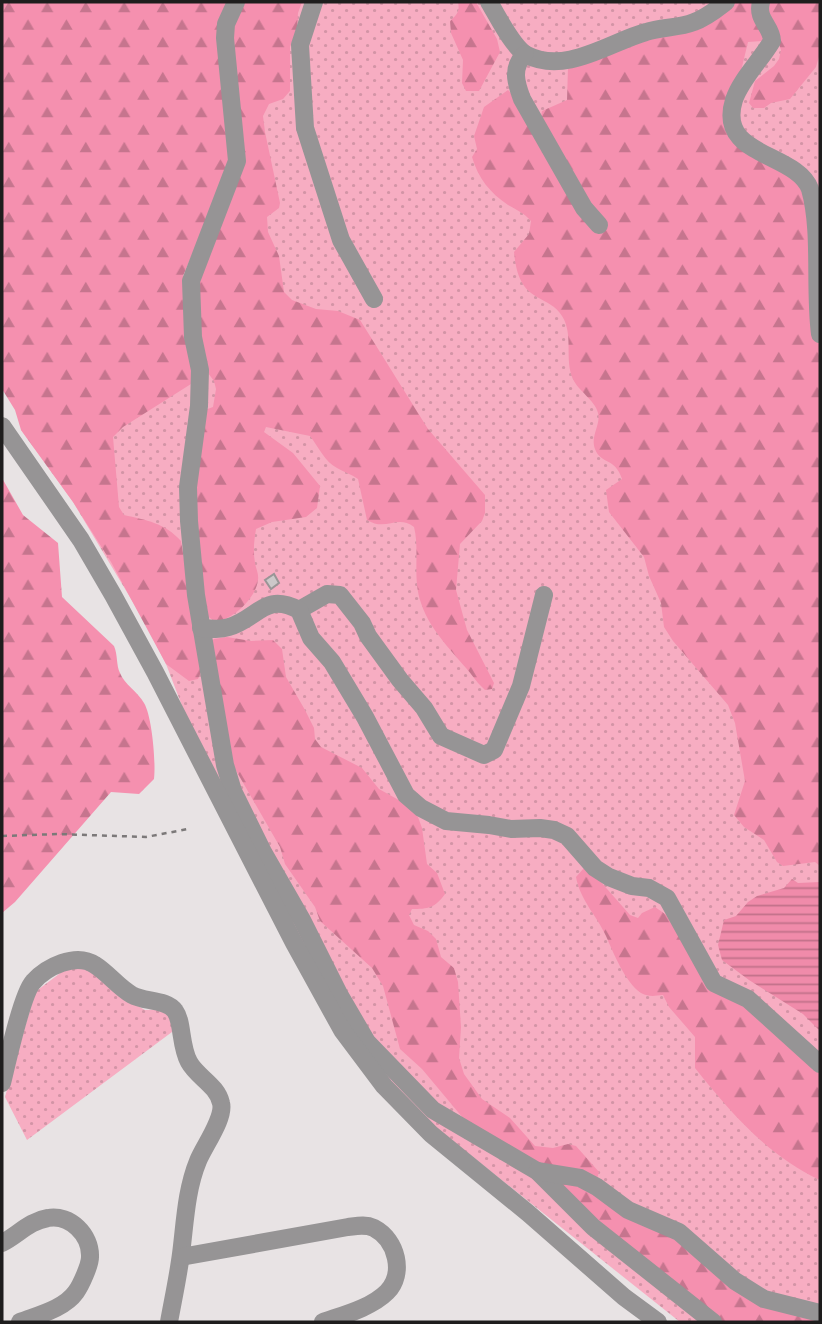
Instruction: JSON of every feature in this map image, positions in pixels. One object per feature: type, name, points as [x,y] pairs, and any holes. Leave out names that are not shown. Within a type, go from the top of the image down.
[{"type":"street","points":[[236,2],[226,24],[225,38],[237,161],[191,281],[193,337],[200,370],[199,406],[188,486],[196,595],[225,765],[233,791],[263,852],[367,1042],[433,1110],[537,1171],[593,1227],[713,1322]]},
{"type":"street","points":[[314,2],[300,45],[305,128],[341,240],[374,299]]},
{"type":"street","points":[[489,2],[505,29],[525,54],[553,61],[576,57],[646,32],[693,23],[726,2]]},
{"type":"street","points":[[761,2],[760,15],[771,32],[772,41],[735,97],[732,119],[748,146],[797,171],[809,187],[816,218],[820,334]]},
{"type":"street","points":[[525,54],[520,60],[516,81],[522,99],[584,208],[599,225]]},
{"type":"street","points":[[2,426],[81,540],[113,594],[342,1030],[384,1086],[431,1134],[528,1213],[624,1297],[658,1322]]},
{"type":"street","points":[[299,610],[327,594],[340,595],[400,680],[424,708],[441,736],[484,755],[494,750],[521,686],[544,594]]},
{"type":"street","points":[[201,628],[226,629],[278,602],[299,610],[311,638],[332,662],[406,795],[414,802],[434,817],[446,821],[511,829],[554,830],[567,836],[595,868],[609,877],[660,893],[667,898],[713,984],[748,999],[820,1064]]},
{"type":"street","points":[[2,1083],[27,990],[38,976],[60,964],[68,961],[92,962],[130,994],[147,1001],[166,1004],[175,1011],[186,1057],[190,1065],[217,1093],[222,1105],[220,1117],[197,1161],[190,1186],[169,1322]]},
{"type":"street","points":[[537,1171],[580,1178],[628,1210],[679,1232],[735,1281],[764,1299],[820,1313]]},
{"type":"street","points":[[2,1243],[32,1222],[52,1217],[72,1222],[86,1239],[90,1258],[76,1292],[58,1307],[20,1322]]},
{"type":"street","points":[[181,1257],[348,1227],[363,1225],[374,1229],[392,1246],[398,1270],[395,1281],[381,1297],[323,1322]]},
{"type":"path","points":[[2,836],[34,834],[146,837],[188,829]]},
{"type":"shaded area","points":[[224,2],[820,2],[820,1322],[680,1322],[430,1123],[391,1083],[353,1037],[281,903],[184,711],[166,664],[143,619],[73,502],[21,430],[187,317],[183,276],[213,206]]},
{"type":"shaded area","points":[[792,879],[798,883],[820,882],[820,1031],[803,1014],[722,960],[718,945],[724,920],[736,916],[757,896],[784,888]]},
{"type":"shaded area","points":[[90,969],[129,1001],[145,1010],[164,1009],[172,1017],[172,1032],[27,1140],[5,1097],[35,992],[63,971]]},
{"type":"green space","points":[[2,2],[229,2],[229,159],[213,206],[183,276],[194,373],[191,384],[123,427],[113,437],[119,507],[124,515],[162,526],[181,541],[202,669],[198,679],[189,681],[166,664],[111,562],[73,502],[21,430],[15,410],[2,389]]},
{"type":"green space","points":[[240,2],[302,2],[297,30],[290,47],[290,91],[283,99],[269,104],[263,116],[280,203],[279,208],[267,217],[268,232],[279,256],[284,292],[292,300],[316,309],[338,311],[360,320],[428,429],[485,495],[482,521],[460,544],[456,590],[467,630],[494,683],[492,689],[485,690],[478,683],[431,625],[418,594],[414,527],[402,522],[380,524],[367,520],[358,479],[329,462],[310,436],[266,427],[264,432],[293,453],[320,486],[317,508],[306,517],[272,522],[256,529],[254,554],[258,578],[253,594],[243,607],[223,620],[216,622],[207,616],[201,599],[194,485],[202,411],[213,407],[216,389],[214,381],[205,369],[198,335],[200,269],[234,187],[229,30]]},
{"type":"green space","points":[[458,2],[476,2],[497,39],[500,52],[479,91],[466,91],[462,83],[463,60],[451,33],[450,21],[457,13]]},
{"type":"green space","points":[[732,2],[757,2],[766,37],[762,41],[748,42],[729,121],[805,185],[820,347],[820,866],[815,862],[783,866],[777,862],[764,840],[744,827],[734,815],[745,781],[735,723],[728,705],[664,627],[661,603],[644,557],[609,512],[606,490],[622,479],[616,467],[601,457],[595,449],[598,413],[570,371],[566,323],[557,309],[526,288],[517,272],[514,252],[529,234],[531,221],[490,190],[481,178],[472,157],[477,149],[474,136],[484,107],[508,90],[520,102],[589,207],[540,122],[542,111],[567,100],[568,67]]},
{"type":"green space","points":[[765,2],[820,2],[820,53],[816,67],[790,99],[771,103],[764,108],[753,108],[749,103],[755,81],[774,66],[781,50]]},
{"type":"green space","points":[[2,478],[23,515],[58,543],[62,597],[114,646],[122,677],[144,703],[154,751],[154,779],[139,794],[111,792],[15,902],[2,913]]},
{"type":"green space","points":[[227,637],[251,641],[273,640],[282,649],[286,677],[314,728],[315,739],[321,747],[362,768],[379,789],[406,804],[418,817],[427,864],[437,873],[445,894],[434,905],[412,909],[409,915],[414,925],[428,931],[436,939],[441,957],[454,968],[458,982],[461,1027],[459,1058],[464,1074],[482,1099],[510,1118],[535,1146],[576,1146],[599,1172],[597,1179],[541,1168],[463,1118],[422,1069],[400,1049],[383,986],[372,968],[320,921],[315,907],[285,864],[280,847],[230,760],[210,642]]},
{"type":"green space","points":[[584,868],[593,873],[630,915],[638,918],[655,907],[675,921],[728,992],[820,1072],[820,1180],[783,1159],[751,1132],[695,1068],[695,1037],[669,1007],[663,995],[641,993],[620,967],[578,885],[576,877]]},
{"type":"green space","points":[[550,1176],[576,1180],[677,1235],[731,1281],[820,1316],[820,1322],[721,1322],[617,1240]]},
{"type":"building","points":[[274,574],[279,583],[271,589],[265,580]]}]
